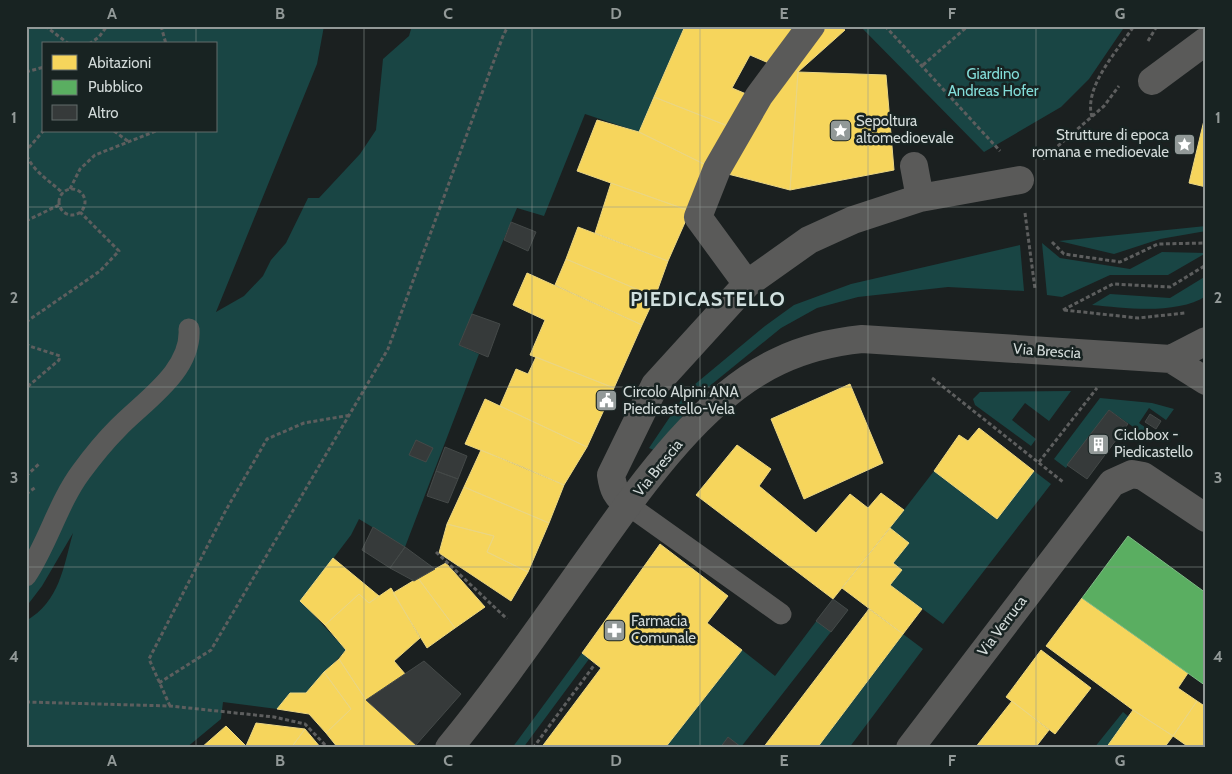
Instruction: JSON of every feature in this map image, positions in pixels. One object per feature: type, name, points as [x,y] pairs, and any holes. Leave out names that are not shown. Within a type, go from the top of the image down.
[{"type":"street","points":[[747,284],[698,217],[718,169],[759,96],[811,26]]},
{"type":"street","points":[[1152,81],[1206,41]]},
{"type":"street","points":[[914,166],[920,198]]},
{"type":"street","points":[[628,504],[620,499],[612,488],[611,475],[655,386],[747,284],[809,240],[853,220],[920,198],[1020,180]]},
{"type":"street","name":"Via Brescia","points":[[449,748],[520,658],[628,504],[673,447],[695,424],[739,386],[777,362],[832,342],[862,339],[1172,359],[1206,381]]},
{"type":"street","points":[[1172,359],[1206,341]]},
{"type":"street","name":"Via Verruca","points":[[910,748],[1094,504],[1112,483],[1132,474],[1143,476],[1206,518]]},
{"type":"lane","points":[[26,576],[73,483],[116,429],[160,388],[181,362],[190,342],[189,329]]},
{"type":"lane","points":[[628,504],[781,614]]},
{"type":"path","points":[[46,26],[66,42]]},
{"type":"path","points":[[92,42],[99,37],[107,26]]},
{"type":"path","points":[[161,26],[165,42]]},
{"type":"path","points":[[158,683],[211,650],[351,415],[388,349],[508,26]]},
{"type":"path","points":[[885,26],[997,146]]},
{"type":"path","points":[[923,65],[968,26]]},
{"type":"path","points":[[1092,117],[1090,109],[1091,94],[1096,83],[1134,26]]},
{"type":"path","points":[[1146,45],[1157,26]]},
{"type":"path","points":[[26,72],[42,68]]},
{"type":"path","points":[[1020,180],[1104,106],[1124,79]]},
{"type":"path","points":[[42,132],[26,150],[27,155],[36,168],[63,193]]},
{"type":"path","points":[[115,132],[129,142]]},
{"type":"path","points":[[70,190],[80,169],[95,155],[154,132]]},
{"type":"path","points":[[26,221],[59,206],[63,193],[70,190],[78,191],[84,197],[84,205],[80,212],[68,215],[59,206]]},
{"type":"path","points":[[26,322],[100,271],[119,251],[80,212]]},
{"type":"path","points":[[1052,242],[1064,254],[1120,262],[1158,244],[1206,243]]},
{"type":"path","points":[[1030,244],[1035,289]]},
{"type":"path","points":[[1187,313],[1138,318],[1063,310],[1113,284],[1170,286],[1206,266]]},
{"type":"path","points":[[26,343],[60,356],[59,360],[26,388]]},
{"type":"path","points":[[932,378],[1063,482]]},
{"type":"path","points":[[1039,462],[1090,397]]},
{"type":"path","points":[[170,706],[158,683],[149,659],[226,510],[267,438],[304,423],[351,415]]},
{"type":"path","points":[[26,476],[39,464]]},
{"type":"path","points":[[436,552],[509,622]]},
{"type":"path","points":[[533,748],[595,664]]},
{"type":"path","points":[[26,702],[170,706],[298,721],[310,728],[328,748]]},
{"type":"green space","points":[[26,26],[324,26],[317,64],[216,312],[244,296],[263,276],[271,260],[286,243],[308,198],[319,198],[360,154],[376,130],[383,59],[409,36],[412,26],[685,26],[639,132],[585,114],[544,216],[517,208],[459,345],[479,354],[405,547],[359,519],[351,535],[301,601],[346,650],[306,693],[290,693],[277,709],[223,702],[221,719],[186,748],[26,748],[26,621],[46,604],[53,594],[63,571],[73,533],[42,586],[26,607]]},
{"type":"green space","name":"Giardino Andreas Hofer","points":[[860,26],[1125,26],[1089,79],[1061,107],[984,152]]},
{"type":"green space","points":[[1206,226],[1206,231],[1160,239],[1114,254],[1059,241]]},
{"type":"green space","points":[[1042,243],[1060,258],[1130,269],[1162,252],[1206,253],[1168,275],[1110,275],[1062,297],[1047,295]]},
{"type":"green space","points":[[1020,245],[1024,291],[948,287],[858,297],[817,308],[781,328],[706,389],[694,385],[765,326],[794,305],[851,284]]},
{"type":"green space","points":[[1206,276],[1206,296],[1181,306],[1150,309],[1092,305],[1110,294],[1170,298]]},
{"type":"green space","points":[[1071,391],[1049,421],[1025,403],[1012,420],[1036,439],[1031,446],[975,405],[973,399],[980,392]]},
{"type":"green space","points":[[1100,398],[1152,403],[1174,409],[1166,420],[1149,408],[1139,423],[1156,435],[1152,440],[1109,410],[1066,468],[1054,459]]},
{"type":"green space","points":[[682,399],[694,401],[656,451],[649,448]]},
{"type":"green space","points":[[934,471],[1034,471],[1051,484],[943,624],[890,585],[902,570],[893,563],[908,543],[890,528]]},
{"type":"green space","points":[[833,599],[848,610],[741,747],[728,738],[720,748],[665,748],[742,650],[775,676]]},
{"type":"green space","points":[[903,634],[923,649],[849,748],[817,748]]},
{"type":"green space","points":[[582,653],[589,659],[523,748],[512,748]]},
{"type":"green space","points":[[1123,712],[1129,717],[1106,748],[1094,748]]},
{"type":"building: Abitazioni","points":[[685,26],[797,26],[771,64],[750,55],[732,88],[751,96],[733,128],[654,97]]},
{"type":"building: Abitazioni","points":[[825,26],[839,26],[845,30],[798,72],[790,64]]},
{"type":"building: Abitazioni","points":[[790,64],[798,72],[790,190],[724,173]]},
{"type":"building: Abitazioni","points":[[798,72],[886,75],[894,170],[790,190]]},
{"type":"building: Abitazioni","points":[[654,97],[733,128],[710,167],[639,132]]},
{"type":"building: Abitazioni","points":[[1206,112],[1206,187],[1189,183]]},
{"type":"building: Abitazioni","points":[[597,120],[639,132],[710,167],[690,211],[577,171]]},
{"type":"building: Abitazioni","points":[[611,183],[690,211],[668,261],[595,233]]},
{"type":"building: Abitazioni","points":[[578,227],[668,261],[655,297],[566,259]]},
{"type":"building: Abitazioni","points":[[566,259],[655,297],[642,325],[555,285]]},
{"type":"building: Abitazioni","points":[[527,273],[642,325],[614,388],[530,355],[545,320],[513,305]]},
{"type":"building: Abitazioni","points":[[536,357],[614,388],[587,447],[500,406],[516,369],[528,374]]},
{"type":"building: Abitazioni","points":[[850,384],[883,463],[804,499],[771,419]]},
{"type":"building: Abitazioni","points":[[485,399],[587,447],[564,485],[465,444]]},
{"type":"building: Abitazioni","points":[[979,428],[1034,471],[997,519],[934,471],[959,435],[968,441]]},
{"type":"building: Abitazioni","points":[[737,445],[771,469],[759,486],[816,533],[850,494],[868,508],[881,493],[904,510],[833,599],[696,495]]},
{"type":"building: Abitazioni","points":[[481,450],[564,485],[549,523],[464,487]]},
{"type":"building: Abitazioni","points":[[464,487],[549,523],[528,572],[487,552],[494,536],[447,524]]},
{"type":"building: Abitazioni","points":[[447,524],[494,536],[487,552],[528,572],[511,601],[439,553]]},
{"type":"building: Abitazioni","points":[[890,528],[909,543],[893,563],[902,570],[890,585],[922,609],[903,634],[842,588]]},
{"type":"building: Abitazioni","points":[[660,544],[728,596],[707,623],[742,650],[665,748],[541,748],[601,668],[582,653]]},
{"type":"building: Abitazioni","points":[[333,558],[379,596],[369,603],[359,594],[325,625],[300,601]]},
{"type":"building: Abitazioni","points":[[446,563],[485,607],[455,628],[418,578]]},
{"type":"building: Abitazioni","points":[[418,578],[455,628],[427,648],[393,593]]},
{"type":"building: Abitazioni","points":[[391,588],[420,638],[394,661],[406,675],[366,700],[339,659],[346,650],[325,625],[359,594],[369,603]]},
{"type":"building: Abitazioni","points":[[1082,598],[1188,673],[1178,688],[1197,701],[1173,736],[1133,710],[1046,646]]},
{"type":"building: Abitazioni","points":[[869,609],[903,634],[817,748],[763,748]]},
{"type":"building: Abitazioni","points":[[1041,650],[1091,688],[1055,734],[1006,697]]},
{"type":"building: Abitazioni","points":[[339,659],[366,700],[416,745],[414,748],[338,748],[326,733],[351,709],[324,672]]},
{"type":"building: Abitazioni","points":[[324,672],[351,709],[326,733],[309,714],[277,709],[290,693],[306,693]]},
{"type":"building: Abitazioni","points":[[1012,701],[1049,730],[1035,748],[975,748]]},
{"type":"building: Abitazioni","points":[[1197,701],[1206,707],[1206,748],[1190,748],[1173,736]]},
{"type":"building: Abitazioni","points":[[1133,710],[1173,736],[1164,748],[1106,748]]},
{"type":"building: Abitazioni","points":[[256,723],[305,729],[291,748],[248,748],[246,746]]},
{"type":"building: Abitazioni","points":[[226,726],[248,748],[201,748]]},
{"type":"building: Abitazioni","points":[[305,729],[321,748],[291,748]]},
{"type":"building: Pubblico","points":[[1128,536],[1206,593],[1206,686],[1082,598]]},
{"type":"building: Altro","points":[[511,222],[536,232],[528,251],[504,240]]},
{"type":"building: Altro","points":[[472,314],[500,324],[488,357],[459,345]]},
{"type":"building: Altro","name":"Ciclobox - Piedicastello","points":[[1109,410],[1128,424],[1087,479],[1067,465]]},
{"type":"building: Altro","points":[[1150,414],[1161,421],[1156,429],[1145,422]]},
{"type":"building: Altro","points":[[416,440],[433,448],[426,462],[409,455]]},
{"type":"building: Altro","points":[[445,447],[467,456],[458,479],[436,471]]},
{"type":"building: Altro","points":[[436,471],[458,479],[448,503],[427,496]]},
{"type":"building: Altro","points":[[373,527],[405,547],[390,568],[362,550]]},
{"type":"building: Altro","points":[[405,547],[435,569],[414,581],[390,568]]},
{"type":"building: Altro","points":[[833,599],[848,610],[831,632],[816,621]]},
{"type":"building: Altro","points":[[424,661],[461,694],[416,745],[366,700]]},
{"type":"building: Altro","points":[[728,737],[741,747],[720,748]]},
{"type":"place","name":"Sepoltura altomedioevale","points":[[840,130]]},
{"type":"place","name":"Strutture di epoca romana e medioevale","points":[[1185,144]]},
{"type":"place","name":"Circolo Alpini ANA Piedicastello-Vela","points":[[607,401]]},
{"type":"place","name":"Ciclobox - Piedicastello","points":[[1098,444]]},
{"type":"place","name":"Farmacia Comunale","points":[[615,630]]},
{"type":"district","name":"PIEDICASTELLO","points":[[708,299]]}]
